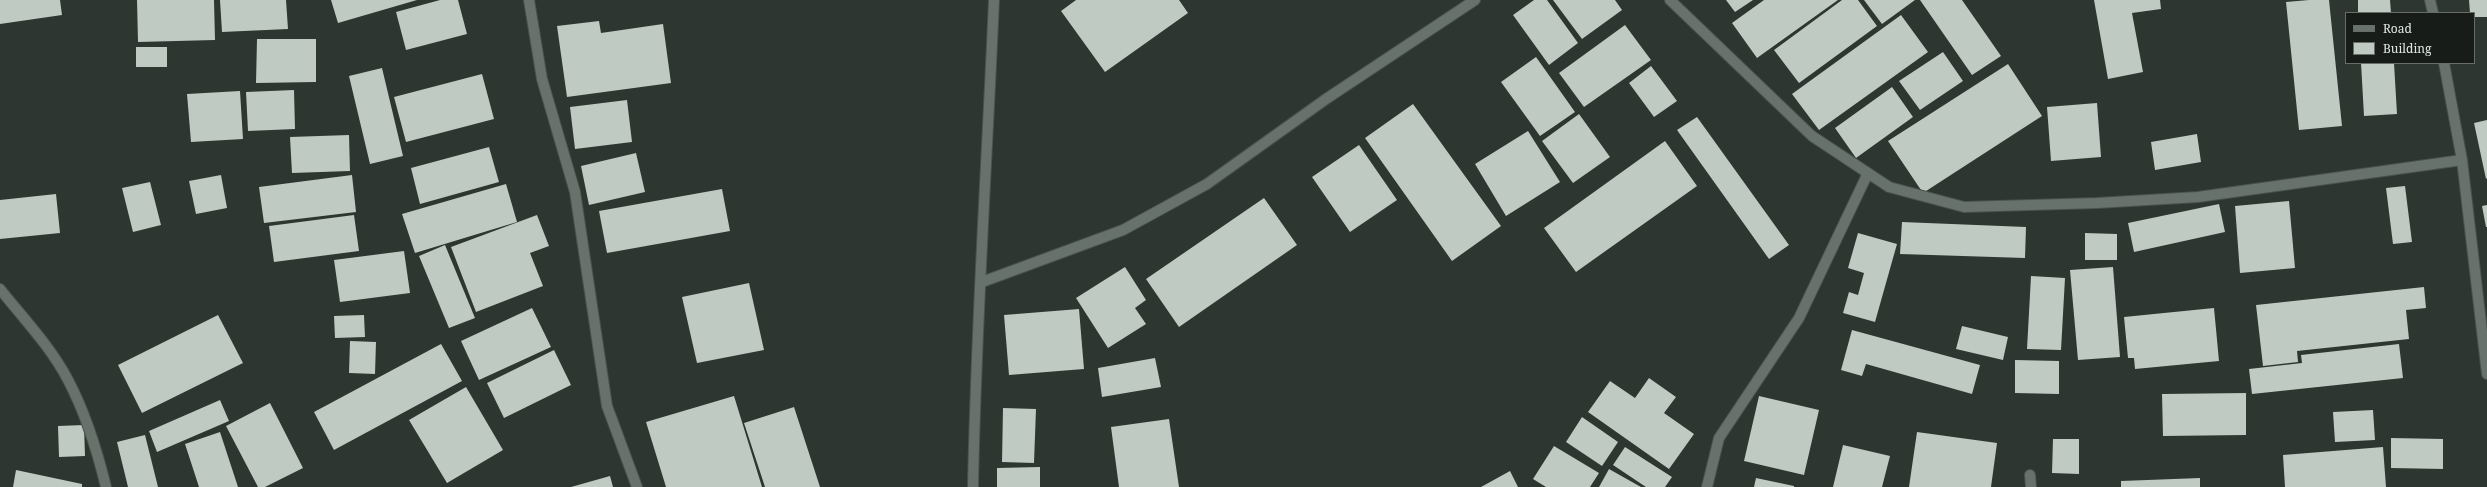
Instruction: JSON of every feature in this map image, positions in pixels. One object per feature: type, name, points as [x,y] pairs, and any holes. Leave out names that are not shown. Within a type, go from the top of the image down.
[{"type":"street","points":[[529,0],[542,79],[575,192],[607,406],[637,487]]},
{"type":"street","points":[[973,487],[976,342],[982,282],[994,0]]},
{"type":"street","points":[[982,282],[1124,230],[1207,184],[1326,99],[1475,0]]},
{"type":"street","points":[[1670,0],[1812,136],[1889,187],[1964,207],[2097,203],[2198,197],[2462,160]]},
{"type":"street","points":[[2430,0],[2432,12]]},
{"type":"street","points":[[2444,64],[2462,160],[2487,374]]},
{"type":"street","points":[[1707,487],[1719,438],[1799,318],[1868,173]]},
{"type":"street","points":[[0,289],[38,336],[68,379],[94,441],[106,487]]},
{"type":"street","points":[[2030,475],[2032,487]]},
{"type":"building","points":[[0,0],[60,0],[62,15],[0,24]]},
{"type":"building","points":[[137,0],[214,0],[215,40],[138,42]]},
{"type":"building","points":[[220,0],[286,0],[288,29],[222,32]]},
{"type":"building","points":[[331,0],[417,0],[338,23]]},
{"type":"building","points":[[440,0],[458,0],[467,34],[406,50],[396,12]]},
{"type":"building","points":[[1076,0],[1179,0],[1188,13],[1105,72],[1061,11]]},
{"type":"building","points":[[1534,0],[1547,0],[1578,43],[1549,65],[1513,15]]},
{"type":"building","points":[[1553,0],[1615,0],[1622,10],[1582,39]]},
{"type":"building","points":[[1726,0],[1753,0],[1735,12]]},
{"type":"building","points":[[1764,0],[1838,0],[1757,58],[1732,23]]},
{"type":"building","points":[[1842,0],[1858,0],[1877,26],[1799,83],[1774,50]]},
{"type":"building","points":[[1864,0],[1915,0],[1882,24]]},
{"type":"building","points":[[1920,0],[1962,0],[2001,56],[1972,75]]},
{"type":"building","points":[[2094,0],[2160,0],[2161,9],[2132,13],[2143,72],[2108,79]]},
{"type":"building","points":[[2329,0],[2342,126],[2299,130],[2286,2]]},
{"type":"building","points":[[2358,0],[2390,0],[2391,12],[2358,12]]},
{"type":"building","points":[[2469,0],[2487,0],[2487,17],[2475,17],[2475,12],[2470,12]]},
{"type":"building","points":[[1901,15],[1928,52],[1819,130],[1792,94]]},
{"type":"building","points":[[599,21],[601,33],[663,24],[671,83],[567,97],[557,26]]},
{"type":"building","points":[[1625,25],[1651,60],[1584,107],[1559,73]]},
{"type":"building","points":[[257,39],[316,39],[316,82],[256,83]]},
{"type":"building","points":[[136,47],[167,47],[167,67],[136,67]]},
{"type":"building","points":[[1943,52],[1963,81],[1920,110],[1899,81]]},
{"type":"building","points":[[1536,57],[1575,112],[1540,136],[1501,82]]},
{"type":"building","points":[[2008,64],[2042,116],[1923,193],[1888,141]]},
{"type":"building","points":[[2361,64],[2394,64],[2397,114],[2364,116]]},
{"type":"building","points":[[1651,66],[1677,101],[1654,117],[1629,83]]},
{"type":"building","points":[[382,68],[403,156],[370,164],[349,76]]},
{"type":"building","points":[[482,74],[494,119],[406,142],[394,97]]},
{"type":"building","points":[[1892,87],[1913,117],[1856,158],[1835,128]]},
{"type":"building","points":[[294,90],[295,129],[248,131],[246,92]]},
{"type":"building","points":[[240,91],[243,139],[191,142],[187,94]]},
{"type":"building","points":[[627,100],[632,142],[575,149],[570,107]]},
{"type":"building","points":[[2097,103],[2101,157],[2051,161],[2047,107]]},
{"type":"building","points":[[1413,104],[1501,226],[1452,261],[1365,138]]},
{"type":"building","points":[[1579,114],[1610,157],[1573,183],[1542,141]]},
{"type":"building","points":[[1697,117],[1789,245],[1769,259],[1677,130]]},
{"type":"building","points":[[2487,120],[2487,178],[2486,179],[2474,123]]},
{"type":"building","points":[[1528,131],[1560,182],[1506,216],[1475,164]]},
{"type":"building","points":[[2197,134],[2201,162],[2155,170],[2151,142]]},
{"type":"building","points":[[349,135],[350,171],[292,173],[290,137]]},
{"type":"building","points":[[1665,141],[1697,186],[1576,272],[1544,228]]},
{"type":"building","points":[[1359,145],[1397,200],[1350,232],[1312,177]]},
{"type":"building","points":[[489,147],[499,182],[420,204],[411,168]]},
{"type":"building","points":[[636,153],[645,192],[589,205],[581,166]]},
{"type":"building","points":[[221,175],[227,208],[196,214],[189,181]]},
{"type":"building","points":[[352,175],[356,212],[264,223],[259,187]]},
{"type":"building","points":[[150,182],[161,225],[133,232],[122,188]]},
{"type":"building","points":[[506,184],[517,222],[415,253],[402,214]]},
{"type":"building","points":[[2405,186],[2412,242],[2393,244],[2386,188]]},
{"type":"building","points":[[722,189],[730,231],[607,253],[599,211]]},
{"type":"building","points":[[56,194],[60,233],[0,239],[0,200]]},
{"type":"building","points":[[1264,198],[1297,245],[1179,327],[1146,279]]},
{"type":"building","points":[[2289,201],[2295,268],[2240,273],[2235,206]]},
{"type":"building","points":[[2219,204],[2225,232],[2134,252],[2128,223]]},
{"type":"building","points":[[2487,205],[2487,227],[2486,227],[2482,206]]},
{"type":"building","points":[[354,215],[359,251],[274,262],[269,226]]},
{"type":"building","points":[[537,215],[549,246],[530,253],[543,286],[476,312],[451,247]]},
{"type":"building","points":[[1902,222],[2026,227],[2025,258],[1900,254]]},
{"type":"building","points":[[1858,233],[1897,244],[1875,322],[1843,313],[1849,292],[1858,295],[1864,273],[1848,268]]},
{"type":"building","points":[[2085,233],[2117,234],[2117,260],[2085,260]]},
{"type":"building","points":[[445,245],[475,318],[449,328],[419,256]]},
{"type":"building","points":[[404,251],[410,293],[340,302],[334,260]]},
{"type":"building","points":[[1125,267],[1146,300],[1135,308],[1146,324],[1108,348],[1076,298]]},
{"type":"building","points":[[2113,267],[2120,357],[2078,360],[2070,270]]},
{"type":"building","points":[[2031,276],[2065,278],[2061,350],[2027,349]]},
{"type":"building","points":[[749,283],[764,350],[697,363],[682,297]]},
{"type":"building","points":[[2424,287],[2426,308],[2406,310],[2409,339],[2297,351],[2298,362],[2263,366],[2256,305]]},
{"type":"building","points":[[532,308],[551,347],[479,380],[461,341]]},
{"type":"building","points":[[2214,308],[2219,361],[2135,369],[2134,358],[2128,358],[2124,317]]},
{"type":"building","points":[[1079,309],[1084,369],[1009,375],[1004,315]]},
{"type":"building","points":[[218,315],[243,363],[142,413],[118,365]]},
{"type":"building","points":[[364,315],[365,337],[335,338],[334,316]]},
{"type":"building","points":[[1962,326],[2008,337],[2003,360],[1956,349]]},
{"type":"building","points":[[1852,330],[1980,365],[1972,394],[1866,364],[1862,376],[1841,370]]},
{"type":"building","points":[[350,341],[376,342],[375,374],[349,373]]},
{"type":"building","points":[[441,344],[462,381],[334,450],[314,412]]},
{"type":"building","points":[[2399,344],[2403,378],[2252,394],[2249,369],[2302,363],[2301,355]]},
{"type":"building","points":[[554,350],[571,385],[504,418],[487,383]]},
{"type":"building","points":[[1155,358],[1161,387],[1102,397],[1098,368]]},
{"type":"building","points":[[2015,360],[2059,361],[2059,394],[2015,393]]},
{"type":"building","points":[[1649,378],[1676,397],[1664,413],[1694,434],[1669,469],[1588,412],[1610,381],[1635,398]]},
{"type":"building","points":[[466,387],[503,450],[447,483],[409,420]]},
{"type":"building","points":[[2246,393],[2246,435],[2163,436],[2162,394]]},
{"type":"building","points":[[734,396],[762,487],[666,487],[646,422]]},
{"type":"building","points":[[1759,396],[1819,410],[1804,475],[1744,461]]},
{"type":"building","points":[[220,400],[229,421],[157,452],[149,431]]},
{"type":"building","points":[[270,403],[303,468],[265,487],[258,487],[226,426]]},
{"type":"building","points":[[794,407],[820,487],[765,487],[744,423]]},
{"type":"building","points":[[1003,408],[1036,409],[1034,463],[1002,462]]},
{"type":"building","points":[[2373,410],[2375,440],[2335,442],[2333,412]]},
{"type":"building","points":[[1582,417],[1618,442],[1602,466],[1566,442]]},
{"type":"building","points":[[1169,419],[1179,487],[1119,487],[1111,427]]},
{"type":"building","points":[[84,425],[85,456],[59,457],[58,426]]},
{"type":"building","points":[[220,432],[238,487],[199,487],[185,444]]},
{"type":"building","points":[[1917,432],[1997,443],[1991,487],[1909,487]]},
{"type":"building","points":[[145,435],[158,487],[128,487],[117,442]]},
{"type":"building","points":[[2391,438],[2443,439],[2443,469],[2391,468]]},
{"type":"building","points":[[2053,439],[2079,439],[2079,474],[2052,473]]},
{"type":"building","points":[[1843,445],[1890,456],[1882,487],[1833,487]]},
{"type":"building","points":[[1554,446],[1599,473],[1590,487],[1546,487],[1533,479]]},
{"type":"building","points":[[1625,447],[1672,477],[1665,487],[1646,487],[1613,465]]},
{"type":"building","points":[[2383,447],[2386,487],[2285,487],[2283,455]]},
{"type":"building","points":[[1040,467],[1040,487],[997,487],[997,468]]},
{"type":"building","points":[[1609,469],[1641,487],[1599,487]]},
{"type":"building","points":[[16,470],[82,484],[82,487],[13,487]]},
{"type":"building","points":[[1510,471],[1518,487],[1481,487]]},
{"type":"building","points":[[610,476],[613,487],[571,487]]},
{"type":"building","points":[[1756,478],[1794,486],[1794,487],[1754,487]]},
{"type":"building","points":[[2200,478],[2200,487],[2121,487],[2121,481]]}]
